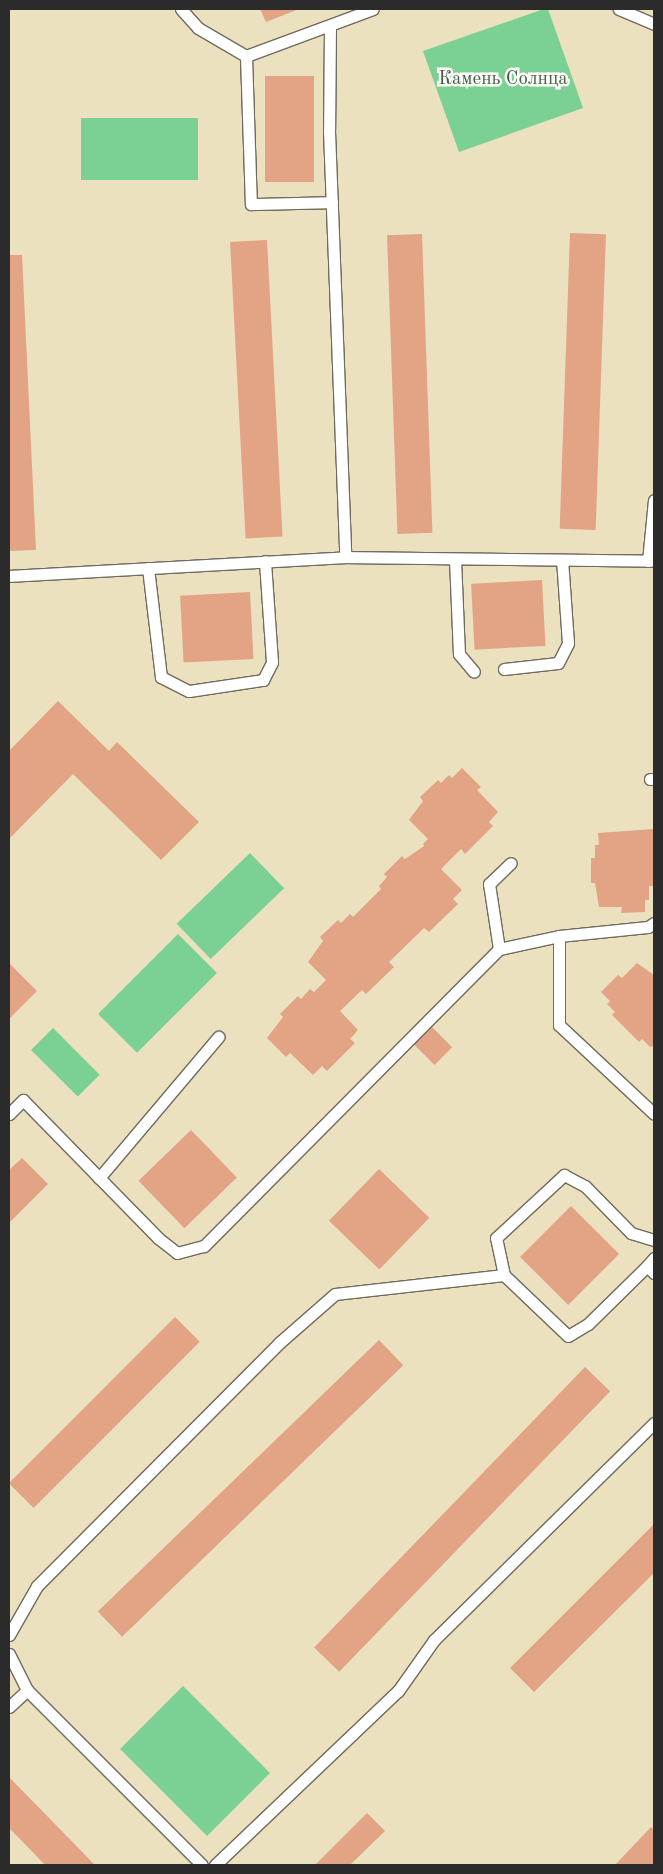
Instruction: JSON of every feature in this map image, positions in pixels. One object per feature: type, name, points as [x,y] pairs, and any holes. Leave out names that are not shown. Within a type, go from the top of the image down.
[{"type":"lane","points":[[182,9],[198,28],[246,56],[373,9]]},
{"type":"lane","points":[[619,9],[654,24]]},
{"type":"lane","points":[[330,26],[332,202],[345,557]]},
{"type":"lane","points":[[246,56],[251,204],[332,202]]},
{"type":"lane","points":[[9,576],[345,557],[651,561],[654,500]]},
{"type":"lane","points":[[455,559],[458,654],[474,672]]},
{"type":"lane","points":[[504,669],[558,663],[568,643],[562,560]]},
{"type":"lane","points":[[148,568],[161,677],[189,691],[263,680],[272,662],[265,561]]},
{"type":"lane","points":[[499,949],[489,884],[511,863]]},
{"type":"lane","points":[[9,1114],[23,1100],[177,1253],[204,1246],[499,949],[559,936],[648,927],[654,923]]},
{"type":"lane","points":[[559,936],[558,1026],[654,1114]]},
{"type":"lane","points":[[100,1178],[218,1037]]},
{"type":"lane","points":[[652,1266],[588,1324],[568,1336],[504,1275],[496,1238],[564,1175],[585,1186],[631,1233],[654,1240]]},
{"type":"lane","points":[[9,1635],[37,1586],[280,1343],[335,1294],[504,1275]]},
{"type":"lane","points":[[215,1865],[398,1691],[434,1640],[654,1423]]},
{"type":"lane","points":[[9,1654],[27,1690],[202,1865]]},
{"type":"lane","points":[[9,1707],[27,1690]]},
{"type":"green space","name":"Камень Солнца","points":[[548,9],[583,108],[459,152],[423,51]]},
{"type":"green space","points":[[81,118],[198,118],[198,180],[81,180]]},
{"type":"green space","points":[[250,853],[284,888],[211,959],[177,924]]},
{"type":"green space","points":[[178,934],[217,973],[137,1053],[98,1014]]},
{"type":"green space","points":[[53,1028],[100,1075],[78,1097],[31,1050]]},
{"type":"green space","points":[[183,1686],[270,1773],[207,1836],[120,1749]]},
{"type":"building","points":[[260,9],[299,9],[266,22]]},
{"type":"building","points":[[265,76],[314,76],[314,182],[265,182]]},
{"type":"building","points":[[570,233],[606,234],[596,530],[560,529]]},
{"type":"building","points":[[422,234],[432,533],[397,534],[387,235]]},
{"type":"building","points":[[267,240],[283,537],[246,539],[230,242]]},
{"type":"building","points":[[9,255],[22,255],[36,550],[9,551]]},
{"type":"building","points":[[542,580],[545,646],[475,650],[471,584]]},
{"type":"building","points":[[250,592],[254,659],[184,663],[180,596]]},
{"type":"building","points":[[58,701],[109,751],[117,742],[199,822],[161,860],[73,774],[9,839],[9,751]]},
{"type":"building","points":[[462,768],[481,787],[477,790],[498,812],[489,822],[493,826],[465,854],[461,849],[441,869],[462,890],[453,899],[458,904],[429,932],[424,928],[389,962],[394,967],[366,994],[362,990],[340,1011],[358,1030],[350,1039],[355,1043],[327,1071],[322,1066],[313,1075],[290,1053],[286,1057],[267,1038],[283,1017],[280,1014],[298,996],[301,999],[310,989],[314,992],[326,980],[308,962],[323,941],[320,937],[338,920],[341,923],[350,914],[353,917],[381,889],[379,886],[387,877],[384,874],[402,856],[405,859],[424,846],[423,844],[428,839],[409,820],[423,801],[420,797],[438,780],[441,783],[449,775],[452,778]]},
{"type":"building","points":[[654,829],[653,886],[649,886],[649,900],[645,900],[645,912],[621,913],[622,907],[599,907],[595,883],[591,883],[591,858],[595,858],[595,845],[599,845],[598,833]]},
{"type":"building","points":[[9,963],[37,991],[9,1019]]},
{"type":"building","points":[[637,963],[654,975],[654,1046],[650,1047],[642,1039],[639,1042],[612,1015],[615,1012],[607,1004],[610,1001],[601,992],[618,975],[622,978]]},
{"type":"building","points":[[431,1026],[452,1047],[435,1065],[413,1044]]},
{"type":"building","points":[[191,1130],[237,1177],[184,1228],[138,1181]]},
{"type":"building","points":[[22,1158],[48,1184],[9,1223],[9,1170]]},
{"type":"building","points":[[379,1169],[429,1218],[379,1269],[329,1221]]},
{"type":"building","points":[[571,1206],[619,1254],[568,1305],[520,1257]]},
{"type":"building","points":[[175,1317],[200,1342],[34,1508],[9,1483]]},
{"type":"building","points":[[379,1340],[403,1365],[122,1637],[98,1612]]},
{"type":"building","points":[[585,1367],[610,1391],[339,1672],[314,1648]]},
{"type":"building","points":[[654,1524],[654,1573],[534,1692],[510,1668]]},
{"type":"building","points":[[9,1777],[95,1865],[45,1865],[9,1828]]},
{"type":"building","points":[[367,1813],[385,1831],[350,1865],[315,1865]]},
{"type":"building","points":[[651,1827],[654,1830],[654,1865],[615,1865]]}]
